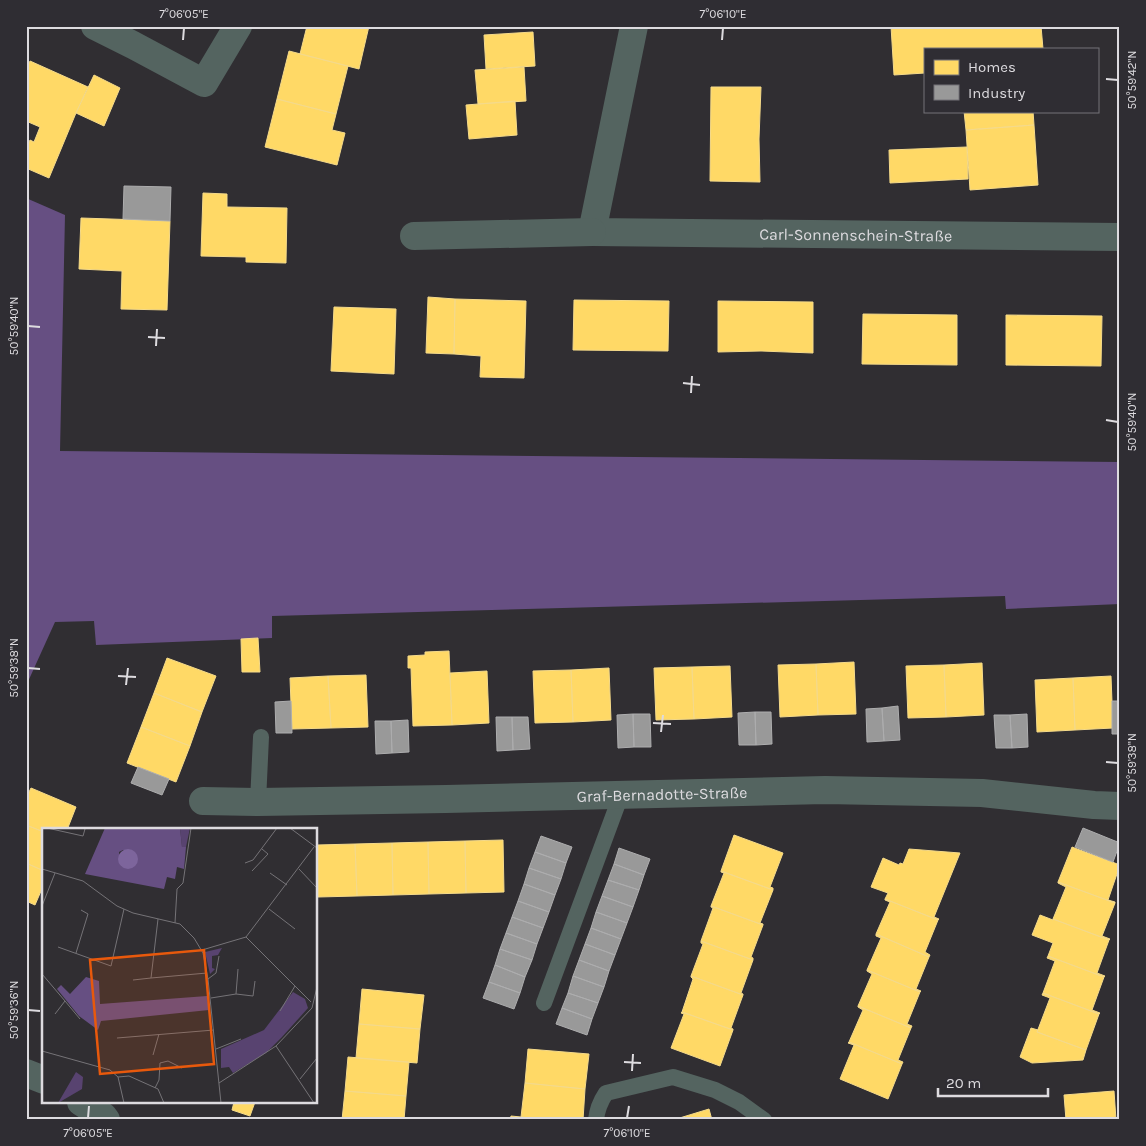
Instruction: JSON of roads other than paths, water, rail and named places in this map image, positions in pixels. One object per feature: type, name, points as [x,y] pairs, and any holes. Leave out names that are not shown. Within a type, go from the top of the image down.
[{"type":"street","points":[[95,26],[204,83],[238,26]]},
{"type":"street","points":[[592,232],[634,26]]},
{"type":"street","name":"Carl-Sonnenschein-Straße","points":[[414,236],[592,232],[1120,237]]},
{"type":"street","name":"Graf-Bernadotte-Straße","points":[[203,801],[446,799],[825,790],[982,793],[1120,806]]},
{"type":"street","points":[[26,1073],[42,1079]]},
{"type":"street","points":[[84,1104],[106,1120]]},
{"type":"lane","points":[[258,802],[261,738]]},
{"type":"lane","points":[[544,1003],[620,795]]},
{"type":"lane","points":[[596,1120],[601,1101],[606,1093],[673,1077],[716,1090],[739,1102],[764,1120]]}]
